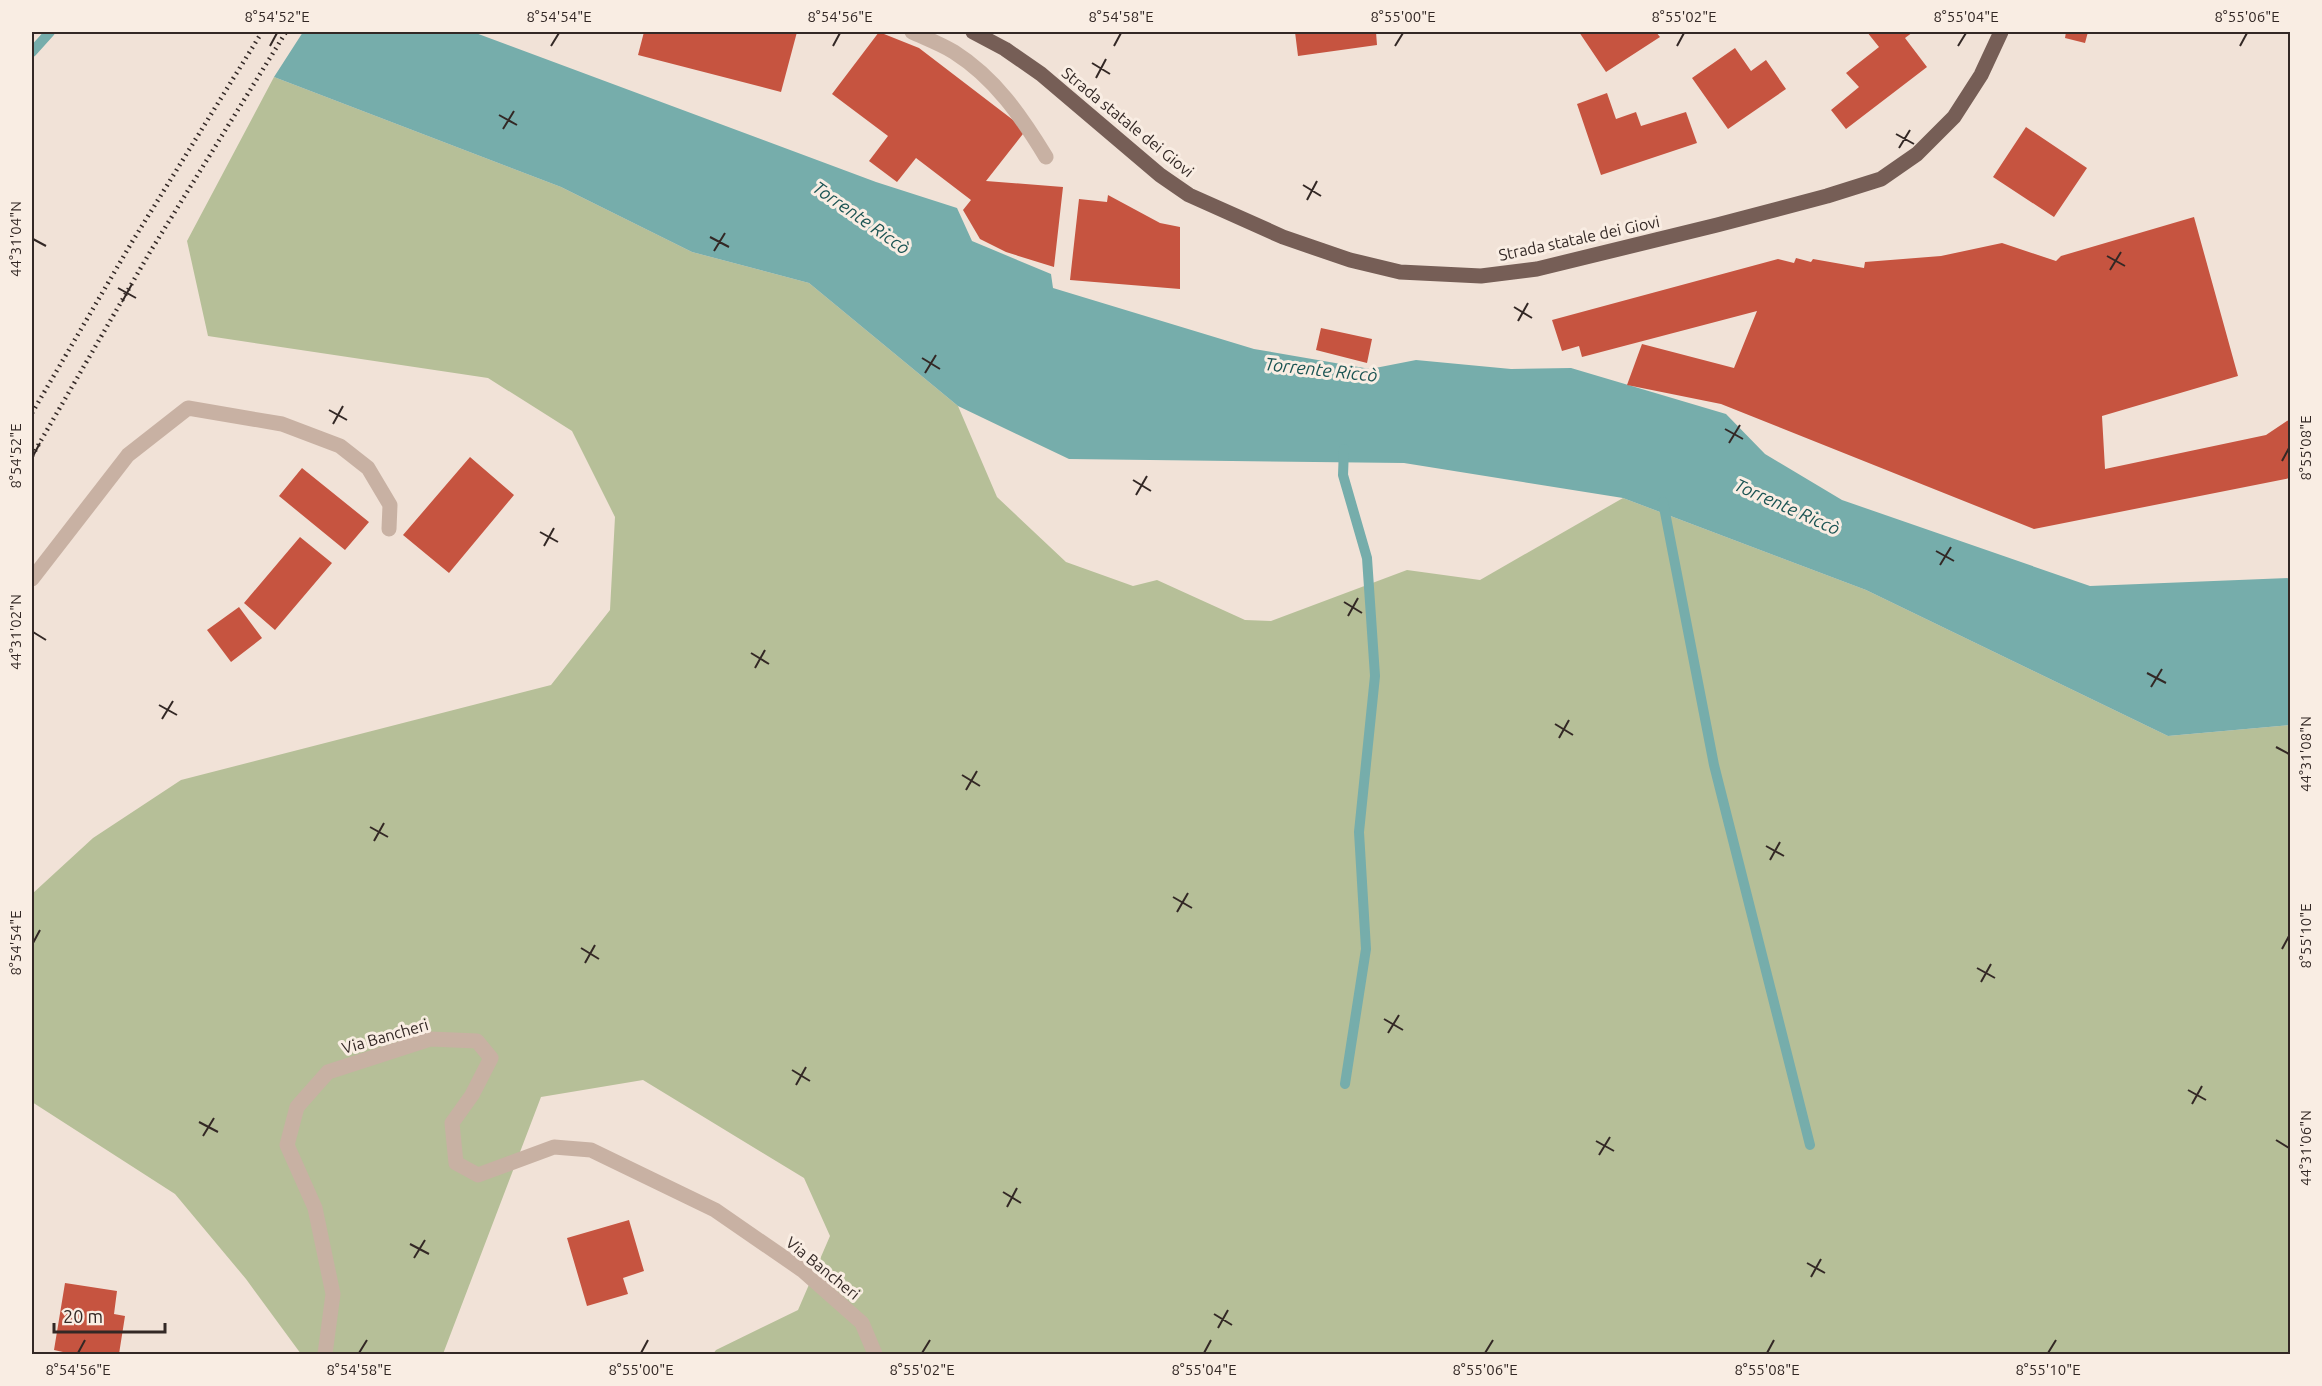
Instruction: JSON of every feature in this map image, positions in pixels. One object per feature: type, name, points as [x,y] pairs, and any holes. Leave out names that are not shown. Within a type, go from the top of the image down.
[{"type":"main road","name":"Strada statale dei Giovi","points":[[974,32],[1005,49],[1041,74],[1161,175],[1200,201],[1283,237],[1350,260],[1401,272],[1481,276],[1537,269],[1717,225],[1827,196],[1881,178],[1917,154],[1954,117],[1981,75],[2001,32]]},
{"type":"street","points":[[912,32],[953,51],[990,80],[1019,112],[1046,157]]},
{"type":"street","points":[[32,579],[128,455],[188,408],[282,424],[340,446],[368,468],[390,505],[389,529]]},
{"type":"street","name":"Via Bancheri","points":[[325,1354],[333,1294],[315,1209],[287,1145],[297,1107],[328,1072],[430,1039],[477,1041],[491,1058],[472,1095],[452,1123],[456,1163],[478,1175],[554,1148],[591,1150],[715,1210],[802,1270],[862,1323],[875,1354]]},
{"type":"green space","points":[[274,77],[561,187],[692,252],[809,283],[958,406],[997,497],[1066,562],[1133,586],[1157,580],[1245,620],[1271,621],[1407,570],[1480,580],[1623,498],[1866,590],[2168,736],[2290,725],[2290,1354],[713,1354],[716,1350],[798,1310],[830,1236],[804,1178],[643,1080],[541,1097],[443,1354],[301,1354],[246,1279],[175,1194],[32,1102],[32,894],[93,838],[181,780],[551,685],[610,610],[615,517],[572,431],[488,378],[208,336],[187,241]]},
{"type":"water","points":[[303,32],[473,32],[876,182],[957,208],[972,241],[1051,274],[1053,288],[1254,349],[1370,369],[1416,360],[1511,369],[1571,368],[1726,414],[1765,454],[1842,500],[2090,586],[2290,578],[2290,725],[2168,736],[1866,590],[1623,498],[1404,463],[1069,459],[958,406],[809,283],[692,252],[561,187],[274,77]]},
{"type":"building","points":[[644,32],[797,32],[781,92],[638,55]]},
{"type":"building","points":[[879,32],[919,48],[1026,130],[986,181],[1063,187],[1054,267],[1006,252],[980,239],[963,210],[971,200],[916,158],[897,182],[869,161],[888,136],[832,94]]},
{"type":"building","points":[[1295,32],[1376,32],[1377,45],[1298,56]]},
{"type":"building","points":[[1579,32],[1656,32],[1660,37],[1606,72]]},
{"type":"building","points":[[1867,32],[1913,32],[1905,38],[1927,67],[1846,129],[1831,110],[1859,87],[1846,73],[1879,47]]},
{"type":"building","points":[[2066,32],[2088,32],[2085,43],[2065,38]]},
{"type":"building","points":[[1735,48],[1751,71],[1766,60],[1786,89],[1728,129],[1692,78]]},
{"type":"building","points":[[1607,93],[1616,119],[1636,112],[1641,126],[1686,112],[1697,143],[1601,175],[1577,104]]},
{"type":"building","points":[[2026,127],[2087,168],[2054,217],[1993,177]]},
{"type":"building","points":[[1108,195],[1160,223],[1180,227],[1180,289],[1070,280],[1079,199],[1107,202]]},
{"type":"building","points":[[2194,217],[2238,376],[2102,416],[2105,469],[2266,435],[2290,419],[2290,478],[2034,529],[1721,404],[1627,385],[1642,344],[1734,368],[1757,311],[1582,357],[1579,346],[1562,351],[1552,320],[1778,259],[1794,263],[1796,258],[1811,262],[1813,259],[1864,268],[1865,262],[1941,256],[2002,243],[2056,261],[2061,256]]},
{"type":"building","points":[[1321,328],[1372,339],[1367,363],[1316,350]]},
{"type":"building","points":[[470,457],[514,495],[449,573],[403,535]]},
{"type":"building","points":[[302,468],[369,522],[345,550],[279,496]]},
{"type":"building","points":[[300,537],[332,563],[275,630],[244,603]]},
{"type":"building","points":[[239,607],[262,638],[231,662],[207,630]]},
{"type":"building","points":[[629,1220],[644,1271],[623,1278],[628,1294],[587,1306],[567,1238]]},
{"type":"building","points":[[65,1283],[117,1291],[114,1314],[125,1316],[119,1354],[72,1354],[54,1350]]},
{"type":"waterway","name":"Torrente Riccò","points":[[32,52],[50,32]]},
{"type":"waterway","points":[[1344,449],[1343,475],[1367,558],[1375,676],[1359,832],[1366,949],[1345,1084]]},
{"type":"waterway","points":[[1663,502],[1714,765],[1810,1145]]},
{"type":"railway","points":[[32,413],[132,242],[262,32]]},
{"type":"railway","points":[[32,456],[150,252],[286,32]]}]
